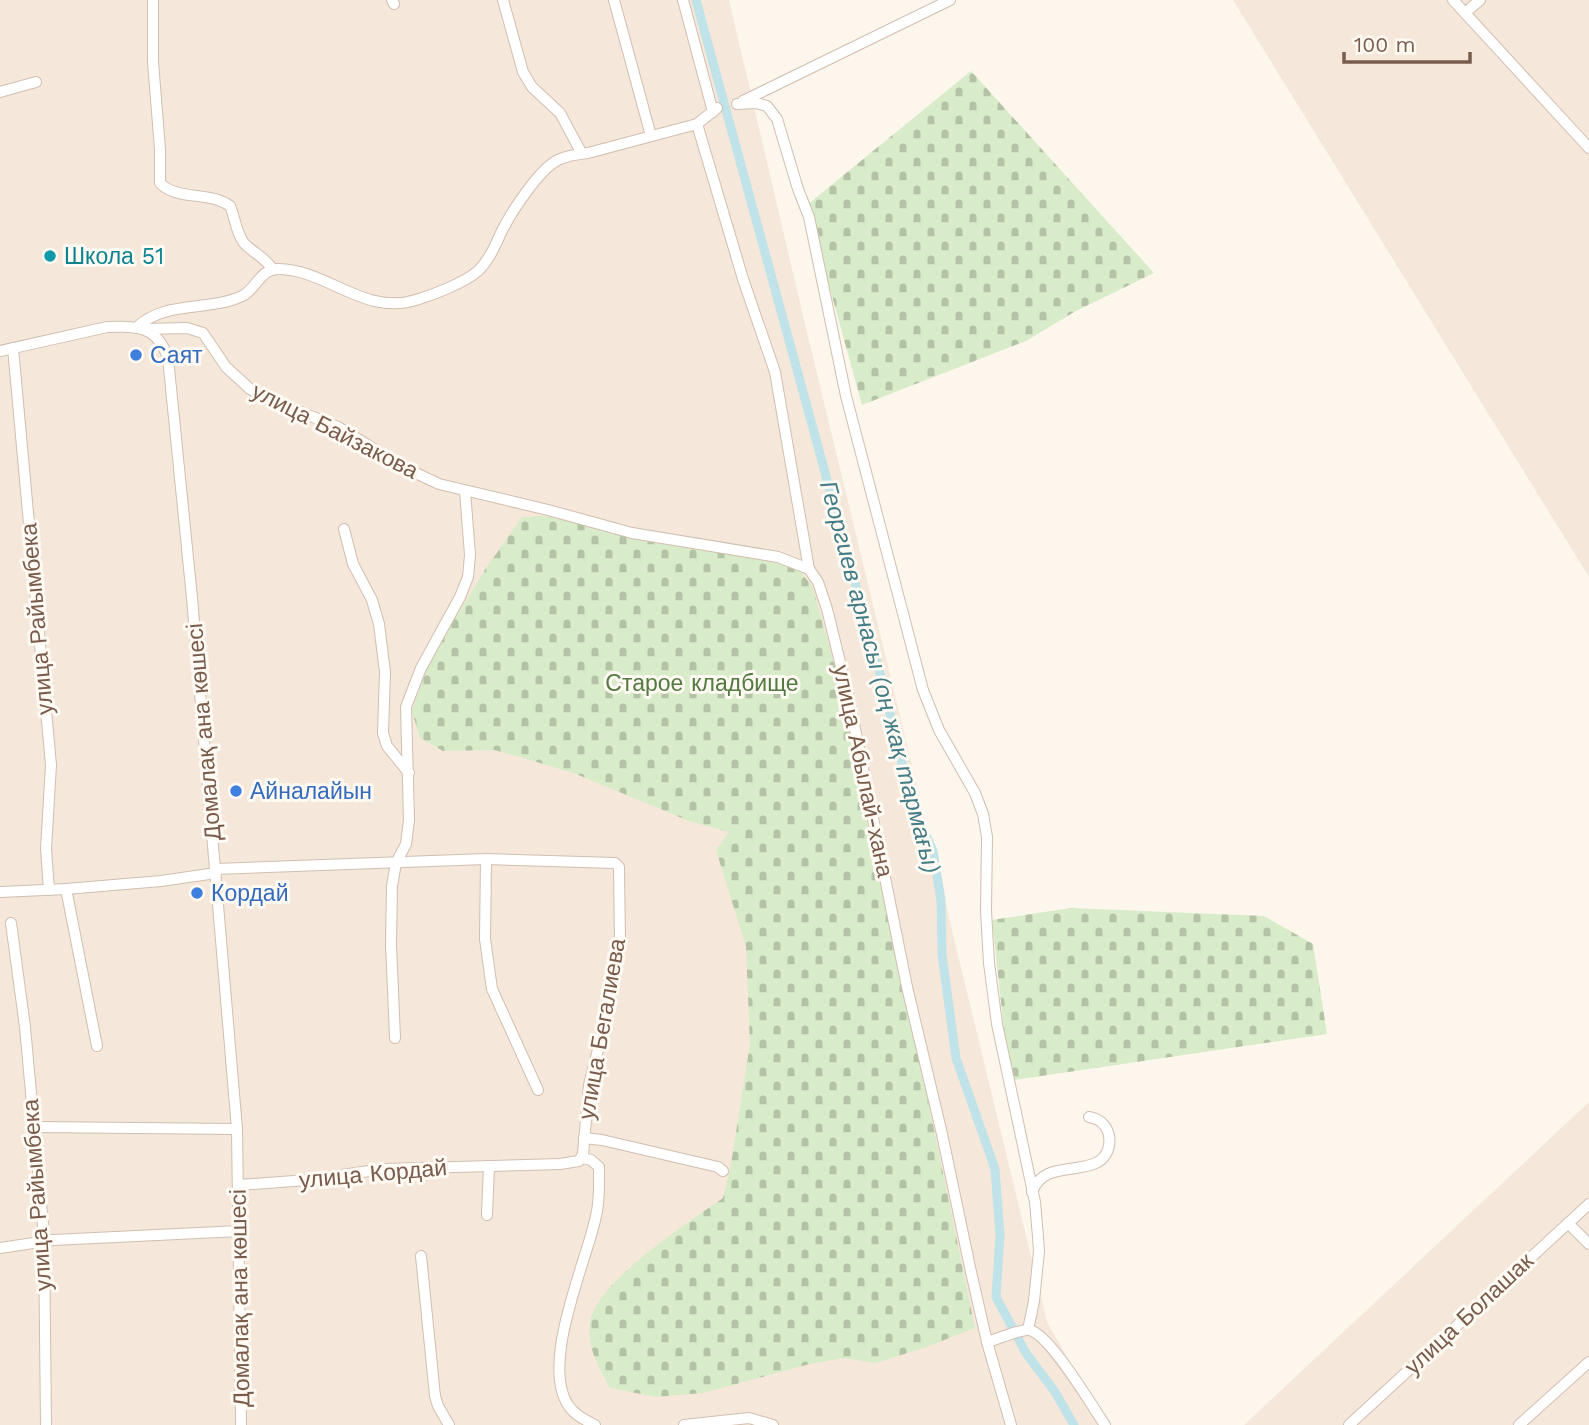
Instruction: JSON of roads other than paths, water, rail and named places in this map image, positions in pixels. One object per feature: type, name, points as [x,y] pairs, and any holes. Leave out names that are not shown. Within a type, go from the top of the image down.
[{"type":"street","points":[[153,0],[153,62],[160,183],[168,190],[215,198],[230,206],[239,236],[273,270]]},
{"type":"street","points":[[503,0],[506,27],[523,72],[532,87],[564,119],[581,152]]},
{"type":"street","points":[[614,0],[651,135]]},
{"type":"street","points":[[140,328],[147,318],[166,310],[189,308],[244,295],[260,276],[273,270],[281,269],[314,278],[370,302],[400,304],[427,296],[467,278],[477,271],[496,247],[508,220],[546,168],[557,160],[697,124],[715,110],[683,0]]},
{"type":"street","points":[[950,0],[737,104],[757,103],[767,106],[777,119],[809,217],[846,396],[923,690],[939,730],[975,793],[983,814],[987,836],[986,911],[989,963],[998,1028],[1032,1192],[1039,1251],[1034,1301],[1020,1332]]},
{"type":"street","points":[[1453,0],[1587,143]]},
{"type":"street","points":[[1465,13],[1480,0]]},
{"type":"street","points":[[0,92],[36,82]]},
{"type":"street","name":"улица Абылай-хана","points":[[697,124],[743,279],[775,372],[810,569],[818,582],[827,609],[849,699],[907,987],[987,1342],[1011,1425]]},
{"type":"street","name":"улица Байзакова","points":[[0,351],[107,327],[196,329],[202,333],[226,367],[250,389],[338,428],[429,479],[465,491],[632,533],[778,557],[810,569]]},
{"type":"street","name":"Домалақ ана көшесі","points":[[140,328],[158,338],[168,358],[216,871],[237,1129],[241,1425]]},
{"type":"street","name":"улица Райымбека","points":[[13,348],[51,765],[46,849],[49,890]]},
{"type":"street","points":[[394,1038],[391,886],[396,863],[406,844],[409,820],[406,707],[421,668],[468,577],[470,555],[465,491]]},
{"type":"street","points":[[344,530],[353,564],[372,600],[379,624],[385,672],[383,733],[387,746],[409,773]]},
{"type":"street","points":[[486,859],[485,939],[492,989],[538,1090]]},
{"type":"street","name":"улица Бегалиева","points":[[0,892],[161,881],[216,871],[486,859],[615,863],[619,867],[620,944],[608,1010],[589,1085],[580,1159]]},
{"type":"street","points":[[66,889],[97,1046]]},
{"type":"street","name":"улица Райымбека","points":[[11,923],[25,1027],[43,1242],[46,1425]]},
{"type":"street","points":[[1032,1192],[1038,1180],[1045,1174],[1092,1164],[1100,1161],[1107,1153],[1107,1127],[1098,1119],[1089,1117]]},
{"type":"street","points":[[33,1127],[237,1129]]},
{"type":"street","points":[[584,1138],[672,1156],[718,1167],[723,1171]]},
{"type":"street","points":[[580,1159],[590,1160],[599,1167],[599,1203],[562,1343],[561,1382],[567,1402],[573,1411],[595,1425]]},
{"type":"street","name":"улица Кордай","points":[[239,1185],[307,1180],[383,1169],[549,1164],[580,1159]]},
{"type":"street","points":[[487,1215],[489,1166]]},
{"type":"street","name":"улица Болашак","points":[[1349,1425],[1589,1204]]},
{"type":"street","points":[[1568,1223],[1589,1244]]},
{"type":"street","points":[[0,1248],[43,1242],[240,1231]]},
{"type":"street","points":[[421,1256],[435,1396],[449,1425]]},
{"type":"street","points":[[987,1342],[1020,1332],[1039,1334],[1052,1347],[1105,1425]]},
{"type":"street","points":[[1520,1425],[1589,1362]]},
{"type":"street","points":[[684,1425],[750,1418],[773,1425]]},
{"type":"waterway","name":"Георгиев арнасы (оң жақ тармағы)","points":[[696,0],[882,681],[912,804],[933,851],[941,900],[942,955],[956,1058],[995,1169],[1000,1235],[996,1297],[1026,1353],[1055,1392],[1074,1425]]},
{"type":"place","name":"Школа 51","points":[[50,256]]},
{"type":"place","name":"Саят","points":[[136,355]]},
{"type":"place","name":"Айналайын","points":[[236,791]]},
{"type":"place","name":"Кордай","points":[[197,893]]},
{"type":"park label","name":"Старое кладбище","points":[[702,683]]}]
